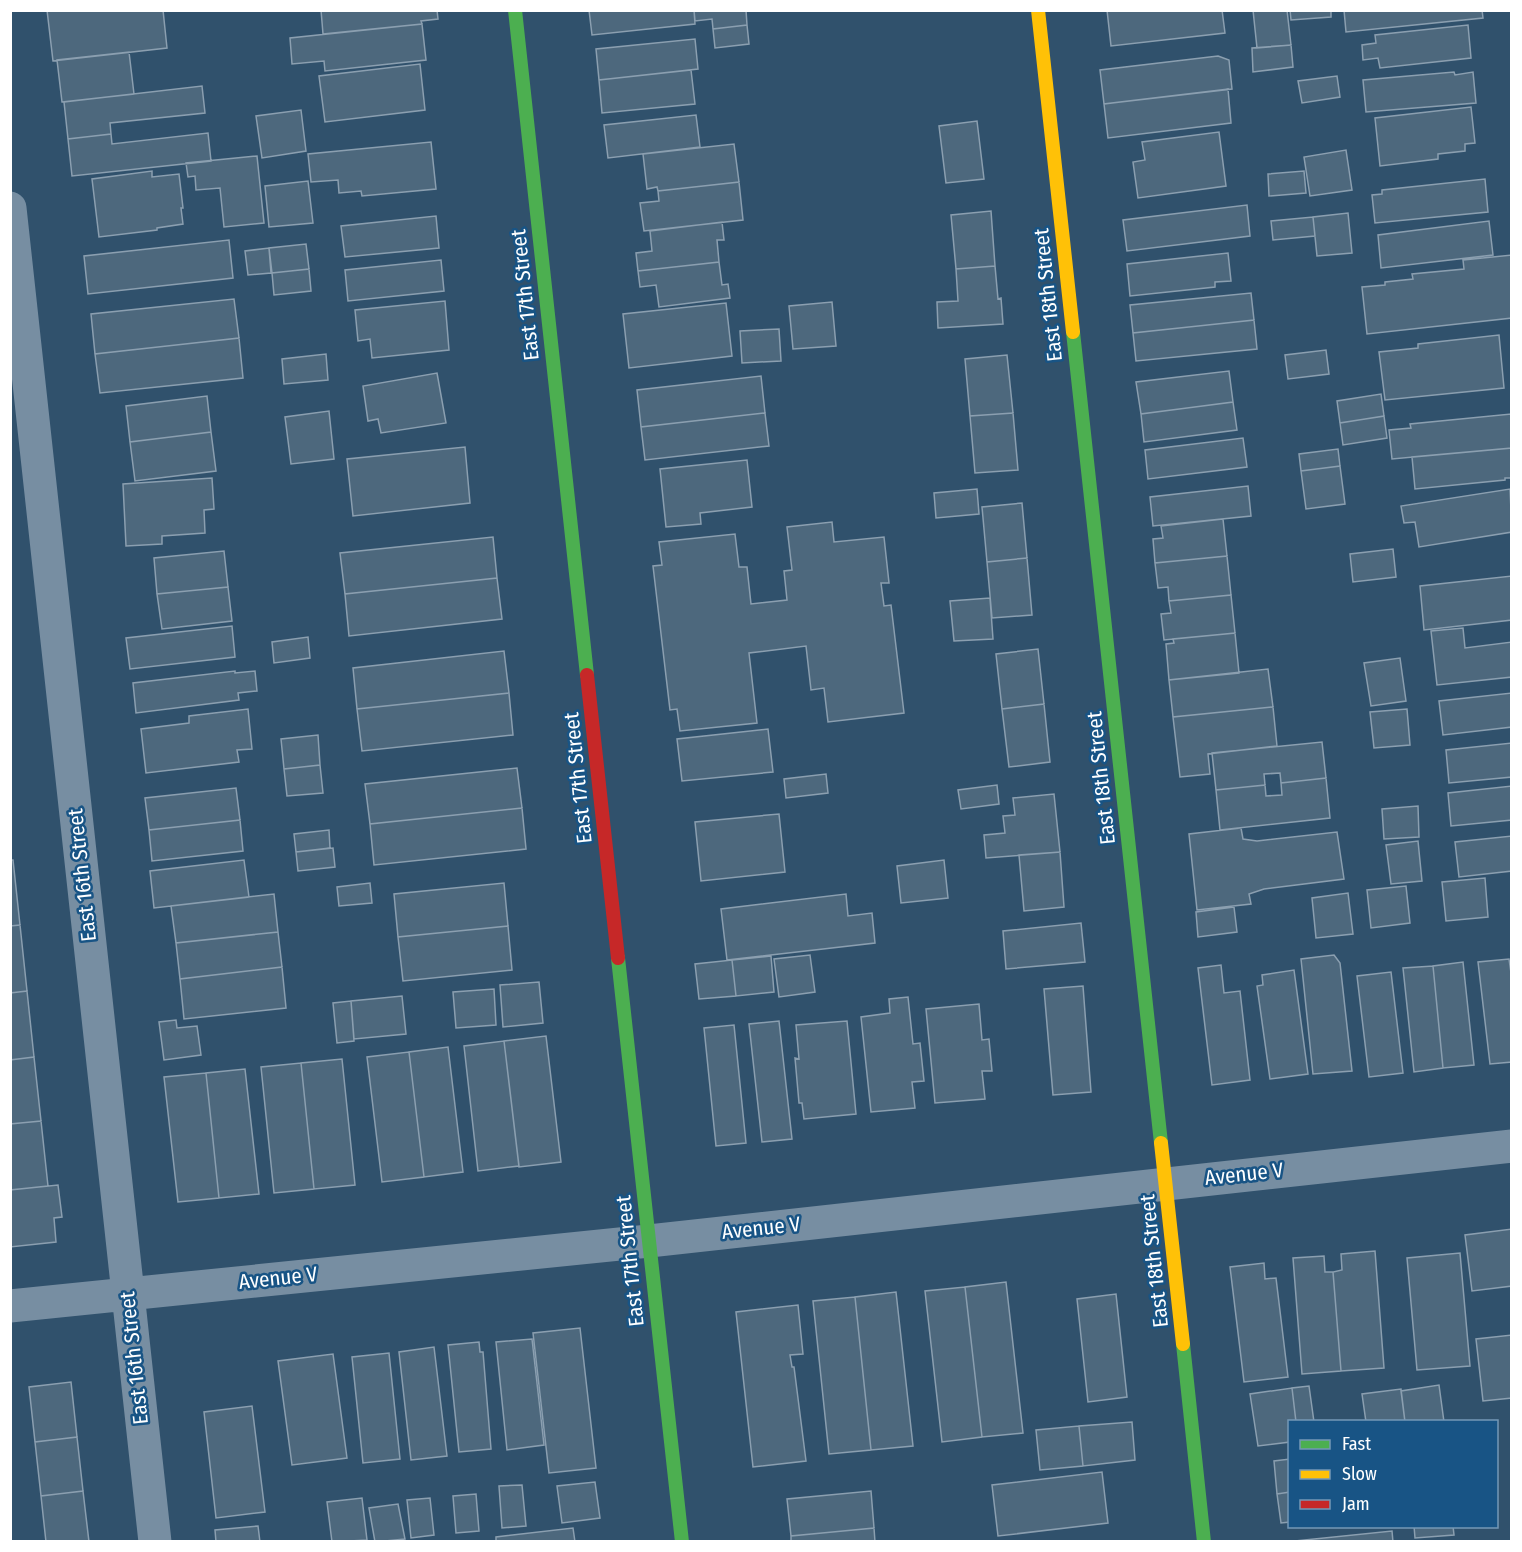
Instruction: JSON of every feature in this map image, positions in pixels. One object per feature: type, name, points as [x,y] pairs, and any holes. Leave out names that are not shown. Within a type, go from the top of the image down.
[{"type":"street","name":"East 17th Street","points":[[515,10],[682,1542]]},
{"type":"street","name":"East 18th Street","points":[[1038,10],[1204,1542]]},
{"type":"street","name":"East 16th Street","points":[[10,208],[155,1542]]},
{"type":"street","name":"Avenue V","points":[[10,1306],[649,1241],[1512,1146]]},
{"type":"building","points":[[47,10],[163,10],[167,48],[53,61]]},
{"type":"building","points":[[321,10],[437,10],[438,19],[421,21],[422,24],[323,34]]},
{"type":"building","points":[[589,10],[694,10],[695,24],[592,35]]},
{"type":"building","points":[[694,10],[746,10],[747,25],[713,29],[712,19],[695,21]]},
{"type":"building","points":[[1107,10],[1222,10],[1225,33],[1111,46]]},
{"type":"building","points":[[1253,10],[1287,10],[1291,45],[1257,48]]},
{"type":"building","points":[[1290,10],[1331,10],[1331,17],[1291,20]]},
{"type":"building","points":[[1344,10],[1482,10],[1483,18],[1346,32]]},
{"type":"building","points":[[422,24],[426,60],[325,71],[324,61],[292,64],[290,38]]},
{"type":"building","points":[[747,25],[749,44],[715,48],[713,29]]},
{"type":"building","points":[[1468,25],[1471,58],[1380,68],[1378,58],[1363,60],[1362,45],[1376,43],[1375,35]]},
{"type":"building","points":[[695,39],[698,69],[599,80],[596,49]]},
{"type":"building","points":[[1291,45],[1293,67],[1253,72],[1252,48]]},
{"type":"building","points":[[129,52],[134,94],[62,102],[57,60]]},
{"type":"building","points":[[1218,56],[1229,60],[1232,89],[1104,104],[1100,70]]},
{"type":"building","points":[[420,64],[425,110],[325,122],[319,76]]},
{"type":"building","points":[[691,70],[695,104],[602,113],[599,80]]},
{"type":"building","points":[[1454,72],[1455,75],[1473,72],[1476,103],[1366,112],[1363,80]]},
{"type":"building","points":[[1337,76],[1340,97],[1302,103],[1298,81]]},
{"type":"building","points":[[202,86],[205,113],[110,123],[111,134],[68,139],[64,102]]},
{"type":"building","points":[[1228,89],[1231,123],[1108,138],[1104,104]]},
{"type":"building","points":[[1471,107],[1475,143],[1465,144],[1465,151],[1438,154],[1438,159],[1380,166],[1375,118]]},
{"type":"building","points":[[301,110],[306,151],[262,158],[256,116]]},
{"type":"building","points":[[696,115],[700,147],[608,158],[604,125]]},
{"type":"building","points":[[977,121],[984,179],[946,183],[939,126]]},
{"type":"building","points":[[1219,132],[1226,186],[1138,198],[1133,162],[1145,160],[1142,142]]},
{"type":"building","points":[[208,133],[211,161],[72,176],[68,139],[111,134],[112,144]]},
{"type":"building","points":[[431,142],[436,189],[362,196],[361,191],[339,193],[338,180],[311,182],[308,154]]},
{"type":"building","points":[[734,144],[739,182],[658,191],[657,187],[647,189],[643,154]]},
{"type":"building","points":[[1346,150],[1352,190],[1310,196],[1304,157]]},
{"type":"building","points":[[257,156],[264,223],[224,227],[220,188],[196,190],[195,176],[188,177],[186,163]]},
{"type":"building","points":[[152,171],[152,177],[179,174],[183,224],[157,228],[157,230],[99,237],[92,179]]},
{"type":"building","points":[[1304,171],[1306,193],[1269,196],[1268,174]]},
{"type":"building","points":[[1485,179],[1488,212],[1375,223],[1372,195],[1382,194],[1382,190]]},
{"type":"building","points":[[308,181],[313,223],[269,227],[265,186]]},
{"type":"building","points":[[739,182],[743,220],[644,231],[640,203],[659,201],[658,191]]},
{"type":"building","points":[[1247,205],[1250,236],[1127,251],[1123,220]]},
{"type":"building","points":[[991,211],[995,266],[956,269],[951,215]]},
{"type":"building","points":[[1348,213],[1352,253],[1317,256],[1313,217]]},
{"type":"building","points":[[436,216],[439,248],[345,257],[341,226]]},
{"type":"building","points":[[1313,217],[1315,236],[1273,240],[1271,221]]},
{"type":"building","points":[[1489,221],[1493,255],[1381,268],[1378,235]]},
{"type":"building","points":[[722,222],[724,240],[717,240],[719,262],[638,271],[636,253],[652,251],[650,231]]},
{"type":"building","points":[[229,240],[233,278],[88,294],[84,256]]},
{"type":"building","points":[[306,244],[309,269],[272,273],[269,248]]},
{"type":"building","points":[[269,248],[271,273],[248,275],[245,251]]},
{"type":"building","points":[[1228,253],[1231,281],[1215,282],[1215,287],[1130,296],[1127,264]]},
{"type":"building","points":[[1512,255],[1512,318],[1367,334],[1362,287],[1413,279],[1412,274],[1464,269],[1463,260]]},
{"type":"building","points":[[441,260],[444,291],[348,301],[345,270]]},
{"type":"building","points":[[719,262],[722,285],[728,284],[730,298],[659,307],[656,285],[640,287],[638,271]]},
{"type":"building","points":[[995,266],[1003,324],[938,328],[937,302],[958,301],[956,269]]},
{"type":"building","points":[[309,269],[311,291],[274,295],[272,273]]},
{"type":"building","points":[[1251,293],[1254,320],[1133,333],[1130,305]]},
{"type":"building","points":[[234,299],[239,338],[95,354],[91,314]]},
{"type":"building","points":[[445,301],[449,350],[372,358],[370,339],[358,341],[355,310]]},
{"type":"building","points":[[832,302],[836,346],[793,349],[789,306]]},
{"type":"building","points":[[726,303],[732,356],[629,368],[623,314]]},
{"type":"building","points":[[1254,320],[1257,349],[1136,361],[1133,333]]},
{"type":"building","points":[[779,329],[781,361],[742,363],[740,331]]},
{"type":"building","points":[[1499,335],[1504,388],[1385,400],[1379,352],[1418,348],[1418,344]]},
{"type":"building","points":[[239,338],[243,378],[100,393],[95,354]]},
{"type":"building","points":[[1326,350],[1329,374],[1288,379],[1285,355]]},
{"type":"building","points":[[326,354],[328,380],[284,384],[282,359]]},
{"type":"building","points":[[1007,355],[1013,413],[970,416],[965,359]]},
{"type":"building","points":[[1229,371],[1233,402],[1141,414],[1136,382]]},
{"type":"building","points":[[437,373],[446,423],[381,433],[378,419],[368,421],[363,386]]},
{"type":"building","points":[[761,376],[765,413],[641,427],[637,390]]},
{"type":"building","points":[[1381,394],[1384,416],[1340,423],[1337,401]]},
{"type":"building","points":[[207,396],[211,432],[130,442],[126,406]]},
{"type":"building","points":[[1233,402],[1237,430],[1144,442],[1141,414]]},
{"type":"building","points":[[329,411],[334,459],[291,464],[285,417]]},
{"type":"building","points":[[765,413],[769,446],[645,460],[641,427]]},
{"type":"building","points":[[1013,413],[1018,470],[975,473],[970,416]]},
{"type":"building","points":[[1511,414],[1512,448],[1392,459],[1389,430],[1411,428],[1410,424]]},
{"type":"building","points":[[1384,416],[1387,438],[1343,445],[1340,423]]},
{"type":"building","points":[[211,432],[216,471],[135,481],[130,442]]},
{"type":"building","points":[[1243,438],[1247,467],[1148,479],[1145,450]]},
{"type":"building","points":[[465,447],[470,503],[353,516],[347,459]]},
{"type":"building","points":[[1511,448],[1512,478],[1415,489],[1412,457]]},
{"type":"building","points":[[1338,449],[1340,466],[1301,471],[1299,454]]},
{"type":"building","points":[[747,460],[752,507],[700,513],[701,524],[666,527],[660,469]]},
{"type":"building","points":[[1340,466],[1345,504],[1306,509],[1301,471]]},
{"type":"building","points":[[212,478],[214,509],[204,510],[205,533],[162,536],[162,544],[126,546],[123,484]]},
{"type":"building","points":[[1248,486],[1251,516],[1153,526],[1150,497]]},
{"type":"building","points":[[977,489],[979,514],[936,518],[934,493]]},
{"type":"building","points":[[1510,489],[1512,532],[1419,547],[1415,522],[1404,523],[1401,506]]},
{"type":"building","points":[[1022,503],[1027,558],[987,562],[982,507]]},
{"type":"building","points":[[1223,519],[1227,556],[1155,563],[1153,539],[1163,538],[1161,526]]},
{"type":"building","points":[[832,522],[834,542],[884,537],[889,583],[881,583],[884,606],[891,605],[904,713],[828,722],[824,688],[811,690],[806,646],[749,653],[757,723],[680,731],[677,709],[670,710],[653,566],[662,565],[659,542],[735,534],[739,567],[747,567],[751,604],[787,600],[784,571],[792,570],[787,527]]},
{"type":"building","points":[[493,537],[497,578],[345,594],[340,553]]},
{"type":"building","points":[[1393,549],[1396,577],[1353,582],[1350,554]]},
{"type":"building","points":[[224,551],[228,587],[157,594],[154,558]]},
{"type":"building","points":[[1227,556],[1231,595],[1169,601],[1168,587],[1158,588],[1155,563]]},
{"type":"building","points":[[1027,558],[1032,615],[992,618],[987,562]]},
{"type":"building","points":[[1512,576],[1512,620],[1424,630],[1420,586]]},
{"type":"building","points":[[497,578],[502,619],[349,636],[345,594]]},
{"type":"building","points":[[228,587],[232,621],[162,629],[157,594]]},
{"type":"building","points":[[1231,595],[1235,633],[1164,640],[1161,614],[1171,613],[1169,601]]},
{"type":"building","points":[[990,598],[993,639],[954,641],[950,601]]},
{"type":"building","points":[[232,626],[235,657],[130,669],[126,638]]},
{"type":"building","points":[[1463,628],[1465,648],[1512,642],[1512,677],[1437,685],[1431,631]]},
{"type":"building","points":[[1235,633],[1239,673],[1169,680],[1166,644],[1174,643],[1173,639]]},
{"type":"building","points":[[308,637],[310,658],[274,663],[272,642]]},
{"type":"building","points":[[1038,649],[1044,704],[1002,709],[996,654]]},
{"type":"building","points":[[504,651],[509,693],[357,709],[353,668]]},
{"type":"building","points":[[1400,658],[1406,701],[1371,706],[1364,663]]},
{"type":"building","points":[[1268,669],[1273,707],[1173,717],[1169,680]]},
{"type":"building","points":[[235,671],[235,673],[255,671],[257,691],[238,693],[239,700],[136,713],[133,683]]},
{"type":"building","points":[[509,693],[513,735],[362,751],[357,709]]},
{"type":"building","points":[[1512,693],[1512,727],[1443,735],[1439,701]]},
{"type":"building","points":[[1044,704],[1050,762],[1009,767],[1002,709]]},
{"type":"building","points":[[1273,707],[1277,746],[1208,754],[1210,774],[1180,777],[1173,717]]},
{"type":"building","points":[[248,709],[252,749],[237,750],[239,762],[146,773],[141,729],[189,723],[189,716]]},
{"type":"building","points":[[1407,709],[1410,745],[1374,748],[1370,712]]},
{"type":"building","points":[[768,729],[773,772],[682,781],[677,739]]},
{"type":"building","points":[[318,735],[320,765],[284,769],[281,739]]},
{"type":"building","points":[[1322,742],[1326,778],[1281,783],[1280,773],[1264,774],[1265,785],[1216,790],[1212,753]]},
{"type":"building","points":[[1512,743],[1512,777],[1449,783],[1446,750]]},
{"type":"building","points":[[320,765],[323,793],[287,796],[284,769]]},
{"type":"building","points":[[517,768],[522,808],[370,824],[365,784]]},
{"type":"building","points":[[826,774],[828,793],[786,798],[784,779]]},
{"type":"building","points":[[1326,778],[1330,818],[1220,830],[1216,790],[1265,785],[1266,796],[1282,795],[1281,783]]},
{"type":"building","points":[[997,785],[999,804],[961,809],[958,790]]},
{"type":"building","points":[[1512,786],[1512,820],[1451,826],[1448,793]]},
{"type":"building","points":[[236,788],[240,820],[149,830],[145,798]]},
{"type":"building","points":[[1054,794],[1060,852],[986,858],[984,835],[1005,833],[1003,816],[1015,815],[1013,798]]},
{"type":"building","points":[[1418,806],[1419,837],[1384,839],[1382,809]]},
{"type":"building","points":[[522,808],[526,849],[374,865],[370,824]]},
{"type":"building","points":[[779,814],[785,872],[701,881],[695,822]]},
{"type":"building","points":[[240,820],[243,851],[152,861],[149,830]]},
{"type":"building","points":[[1241,828],[1243,839],[1257,841],[1337,832],[1344,879],[1264,889],[1249,894],[1251,904],[1197,910],[1189,834]]},
{"type":"building","points":[[329,830],[330,848],[296,852],[294,834]]},
{"type":"building","points":[[1512,836],[1512,871],[1459,877],[1455,842]]},
{"type":"building","points":[[1418,841],[1422,881],[1391,884],[1386,845]]},
{"type":"building","points":[[333,848],[335,867],[298,871],[296,852]]},
{"type":"building","points":[[1060,852],[1064,907],[1024,911],[1019,855]]},
{"type":"building","points":[[10,860],[13,860],[20,925],[10,926]]},
{"type":"building","points":[[244,860],[249,897],[154,908],[150,871]]},
{"type":"building","points":[[944,860],[948,898],[901,903],[897,866]]},
{"type":"building","points":[[1485,878],[1488,917],[1446,921],[1442,882]]},
{"type":"building","points":[[370,883],[372,903],[339,906],[337,887]]},
{"type":"building","points":[[504,883],[508,926],[398,937],[394,894]]},
{"type":"building","points":[[1406,886],[1410,923],[1371,928],[1367,890]]},
{"type":"building","points":[[1348,893],[1353,934],[1316,938],[1312,898]]},
{"type":"building","points":[[274,894],[278,932],[176,943],[171,906]]},
{"type":"building","points":[[846,894],[848,916],[872,913],[875,943],[727,960],[721,909]]},
{"type":"building","points":[[1234,907],[1237,932],[1198,937],[1196,912]]},
{"type":"building","points":[[1081,923],[1085,962],[1006,969],[1003,931]]},
{"type":"building","points":[[20,925],[27,991],[10,993],[10,926]]},
{"type":"building","points":[[508,926],[512,970],[403,981],[398,937]]},
{"type":"building","points":[[278,932],[282,967],[180,979],[176,943]]},
{"type":"building","points":[[810,955],[815,992],[779,997],[774,959]]},
{"type":"building","points":[[1334,955],[1340,963],[1352,1071],[1313,1074],[1301,959]]},
{"type":"building","points":[[771,956],[774,992],[736,996],[732,960]]},
{"type":"building","points":[[1509,959],[1512,980],[1512,1062],[1490,1064],[1478,962]]},
{"type":"building","points":[[732,960],[736,996],[699,999],[695,964]]},
{"type":"building","points":[[1463,962],[1474,1065],[1443,1068],[1433,966]]},
{"type":"building","points":[[1221,965],[1224,993],[1240,991],[1250,1080],[1212,1085],[1198,968]]},
{"type":"building","points":[[1433,966],[1443,1068],[1414,1072],[1403,968]]},
{"type":"building","points":[[282,967],[286,1008],[184,1019],[180,979]]},
{"type":"building","points":[[1294,970],[1308,1074],[1270,1079],[1257,986],[1263,985],[1262,975]]},
{"type":"building","points":[[1391,972],[1403,1073],[1369,1077],[1357,976]]},
{"type":"building","points":[[539,982],[543,1023],[503,1027],[500,985]]},
{"type":"building","points":[[1083,986],[1091,1092],[1053,1095],[1044,989]]},
{"type":"building","points":[[494,989],[496,1025],[456,1028],[453,992]]},
{"type":"building","points":[[27,991],[34,1057],[10,1060],[10,993]]},
{"type":"building","points":[[402,996],[406,1034],[354,1039],[351,1001]]},
{"type":"building","points":[[908,997],[913,1044],[920,1043],[924,1081],[912,1082],[915,1108],[871,1112],[861,1017],[890,1013],[889,999]]},
{"type":"building","points":[[351,1001],[354,1041],[337,1043],[333,1003]]},
{"type":"building","points":[[979,1004],[982,1040],[989,1039],[992,1071],[982,1071],[985,1099],[935,1103],[926,1009]]},
{"type":"building","points":[[176,1020],[177,1028],[197,1026],[201,1055],[164,1060],[159,1022]]},
{"type":"building","points":[[779,1021],[792,1139],[762,1142],[749,1024]]},
{"type":"building","points":[[847,1021],[856,1114],[804,1119],[802,1103],[799,1103],[795,1058],[799,1059],[796,1025]]},
{"type":"building","points":[[734,1025],[746,1143],[716,1146],[704,1028]]},
{"type":"building","points":[[546,1036],[561,1162],[519,1167],[504,1041]]},
{"type":"building","points":[[504,1041],[519,1166],[478,1171],[464,1046]]},
{"type":"building","points":[[448,1047],[463,1172],[424,1177],[409,1052]]},
{"type":"building","points":[[409,1052],[424,1177],[382,1182],[367,1057]]},
{"type":"building","points":[[34,1057],[41,1121],[10,1124],[10,1060]]},
{"type":"building","points":[[342,1059],[355,1185],[314,1189],[301,1063]]},
{"type":"building","points":[[301,1063],[314,1189],[274,1193],[261,1067]]},
{"type":"building","points":[[245,1069],[259,1194],[219,1198],[206,1073]]},
{"type":"building","points":[[206,1073],[219,1198],[178,1202],[164,1077]]},
{"type":"building","points":[[41,1121],[48,1186],[10,1190],[10,1124]]},
{"type":"building","points":[[58,1185],[62,1217],[54,1218],[56,1242],[10,1247],[10,1190]]},
{"type":"building","points":[[1512,1229],[1512,1286],[1472,1291],[1465,1235]]},
{"type":"building","points":[[1375,1251],[1384,1368],[1341,1371],[1333,1272],[1342,1270],[1341,1254]]},
{"type":"building","points":[[1460,1253],[1470,1366],[1417,1370],[1407,1258]]},
{"type":"building","points":[[1324,1256],[1325,1272],[1333,1272],[1341,1371],[1302,1374],[1293,1258]]},
{"type":"building","points":[[1264,1263],[1265,1279],[1276,1278],[1288,1377],[1244,1382],[1230,1267]]},
{"type":"building","points":[[1006,1282],[1023,1433],[982,1437],[965,1287]]},
{"type":"building","points":[[965,1287],[982,1437],[942,1442],[925,1291]]},
{"type":"building","points":[[896,1292],[913,1446],[871,1450],[855,1297]]},
{"type":"building","points":[[1116,1294],[1127,1397],[1088,1402],[1077,1299]]},
{"type":"building","points":[[855,1297],[871,1450],[829,1454],[813,1301]]},
{"type":"building","points":[[798,1305],[803,1354],[790,1355],[792,1367],[794,1367],[806,1461],[753,1467],[736,1312]]},
{"type":"building","points":[[580,1328],[596,1468],[549,1473],[533,1333]]},
{"type":"building","points":[[1512,1335],[1512,1398],[1483,1401],[1476,1339]]},
{"type":"building","points":[[532,1339],[544,1445],[507,1450],[496,1342]]},
{"type":"building","points":[[479,1342],[480,1352],[483,1352],[491,1449],[459,1452],[448,1345]]},
{"type":"building","points":[[434,1347],[447,1456],[411,1460],[399,1352]]},
{"type":"building","points":[[389,1353],[400,1459],[363,1463],[352,1357]]},
{"type":"building","points":[[333,1354],[347,1458],[292,1465],[278,1361]]},
{"type":"building","points":[[71,1382],[77,1437],[35,1442],[29,1387]]},
{"type":"building","points":[[1439,1385],[1444,1420],[1405,1420],[1401,1391]]},
{"type":"building","points":[[1309,1386],[1314,1420],[1296,1420],[1292,1388]]},
{"type":"building","points":[[1292,1388],[1296,1420],[1288,1420],[1288,1442],[1258,1446],[1250,1394]]},
{"type":"building","points":[[1401,1389],[1405,1420],[1366,1420],[1362,1394]]},
{"type":"building","points":[[252,1406],[265,1512],[216,1518],[204,1412]]},
{"type":"building","points":[[1132,1422],[1135,1460],[1083,1466],[1079,1426]]},
{"type":"building","points":[[1079,1426],[1083,1466],[1040,1470],[1036,1430]]},
{"type":"building","points":[[77,1437],[83,1491],[41,1496],[35,1442]]},
{"type":"building","points":[[1288,1459],[1288,1492],[1277,1494],[1274,1461]]},
{"type":"building","points":[[1102,1472],[1108,1523],[998,1536],[992,1485]]},
{"type":"building","points":[[595,1482],[600,1518],[562,1523],[557,1486]]},
{"type":"building","points":[[522,1485],[526,1526],[502,1528],[499,1486]]},
{"type":"building","points":[[83,1491],[89,1542],[46,1542],[41,1496]]},
{"type":"building","points":[[871,1491],[874,1528],[791,1536],[787,1499]]},
{"type":"building","points":[[1288,1492],[1288,1522],[1281,1523],[1277,1494]]},
{"type":"building","points":[[476,1494],[479,1531],[456,1533],[453,1496]]},
{"type":"building","points":[[362,1498],[367,1540],[332,1542],[327,1502]]},
{"type":"building","points":[[430,1498],[434,1535],[411,1538],[407,1500]]},
{"type":"building","points":[[398,1504],[405,1539],[375,1542],[369,1508]]},
{"type":"building","points":[[258,1526],[260,1542],[216,1542],[215,1530]]},
{"type":"building","points":[[573,1528],[575,1542],[496,1542],[496,1537]]},
{"type":"building","points":[[874,1528],[875,1542],[791,1542],[791,1536]]},
{"type":"building","points":[[1414,1528],[1453,1528],[1454,1535],[1415,1538]]},
{"type":"building","points":[[1392,1531],[1393,1542],[1285,1542]]},
{"type":"traffic: fast","points":[[515,10],[587,675]]},
{"type":"traffic: fast","points":[[1073,332],[1161,1143]]},
{"type":"traffic: fast","points":[[618,958],[682,1542]]},
{"type":"traffic: fast","points":[[1183,1344],[1204,1542]]},
{"type":"traffic: slow","points":[[1038,10],[1073,332]]},
{"type":"traffic: slow","points":[[1161,1143],[1183,1344]]},
{"type":"traffic: jam","points":[[587,675],[618,958]]}]
